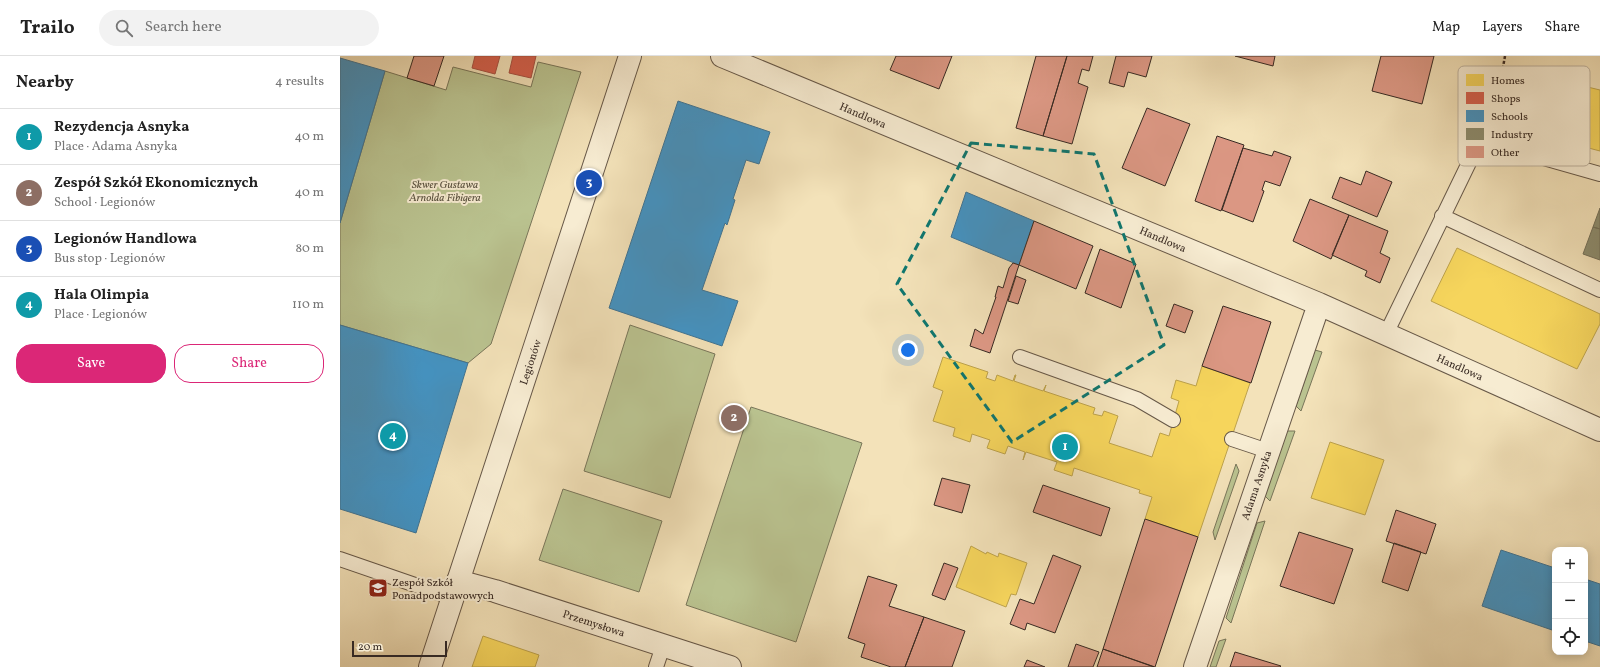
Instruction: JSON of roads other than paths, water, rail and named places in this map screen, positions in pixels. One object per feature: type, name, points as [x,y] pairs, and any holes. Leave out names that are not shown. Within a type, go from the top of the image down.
[{"type":"street","name":"Legionów","points":[[430,667],[630,56]]},
{"type":"street","name":"Handlowa","points":[[722,56],[1319,304],[1600,430]]},
{"type":"street","name":"Adama Asnyka","points":[[1195,667],[1319,304]]},
{"type":"street","name":"Przemysłowa","points":[[456,589],[495,591],[730,667]]},
{"type":"lane","points":[[1386,334],[1467,166]]},
{"type":"lane","points":[[1572,166],[1600,174]]},
{"type":"lane","points":[[1442,216],[1600,290]]},
{"type":"lane","points":[[1020,357],[1137,399],[1173,420]]},
{"type":"lane","points":[[1232,439],[1268,451]]},
{"type":"lane","points":[[340,559],[404,581],[456,589]]},
{"type":"lane","points":[[656,667],[663,646]]},
{"type":"place","name":"Legionów Handlowa","points":[[589,183]]},
{"type":"place","name":"Zespół Szkół Ekonomicznych","points":[[734,418]]},
{"type":"place","name":"Hala Olimpia","points":[[393,436]]},
{"type":"place","name":"Rezydencja Asnyka","points":[[1065,447]]},
{"type":"place","name":"Zespół Szkół Ponadpodstawowych","points":[[378,588]]},
{"type":"park label","name":"Skwer Gustawa Arnolda Fibigera","points":[[445,190]]}]
